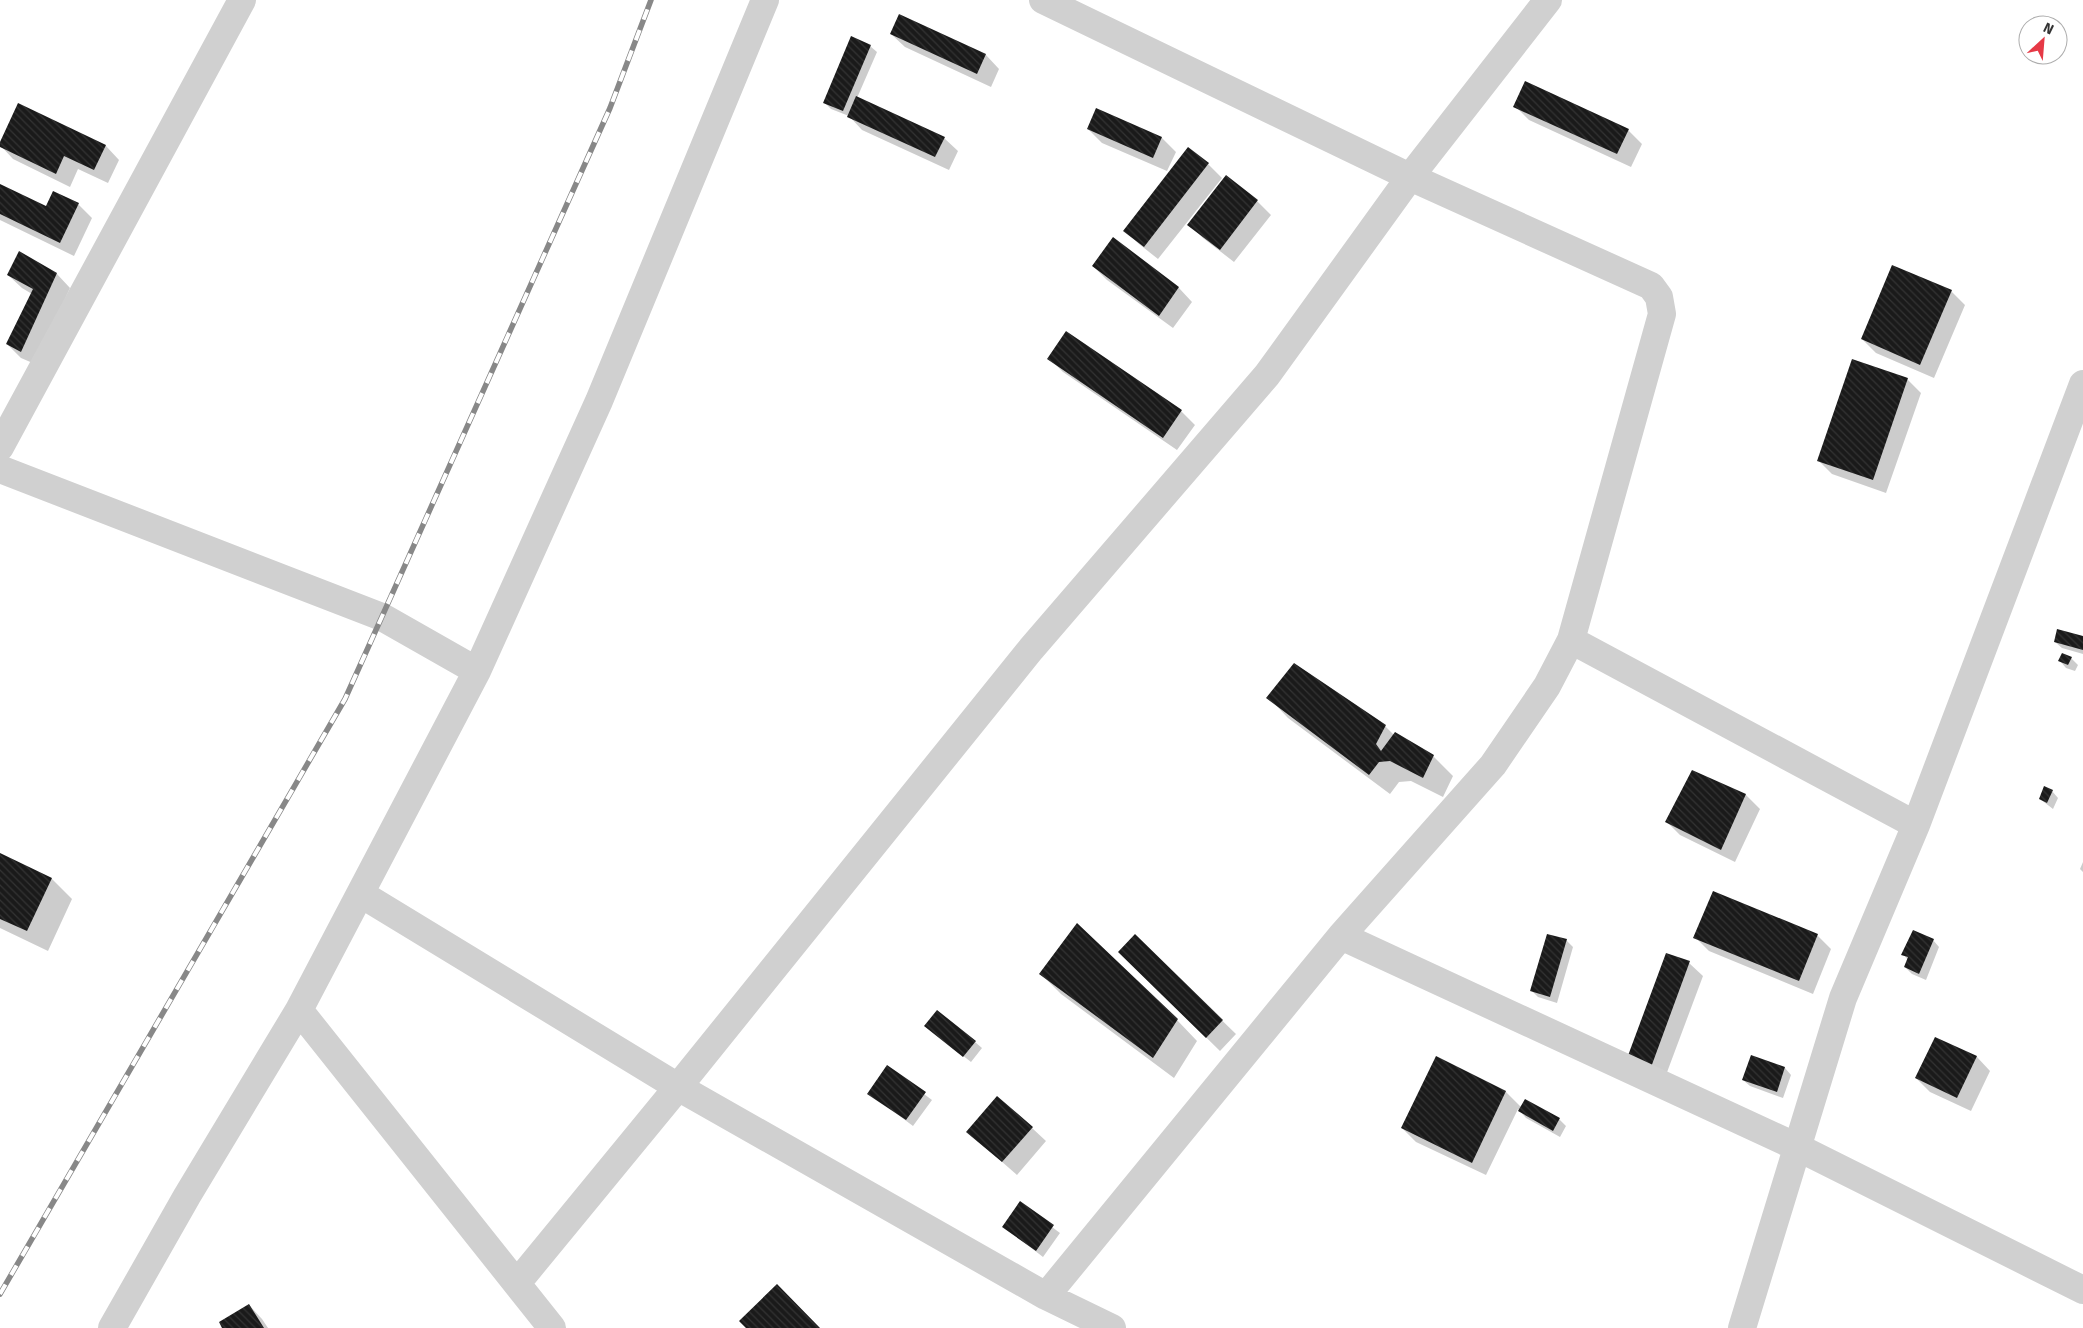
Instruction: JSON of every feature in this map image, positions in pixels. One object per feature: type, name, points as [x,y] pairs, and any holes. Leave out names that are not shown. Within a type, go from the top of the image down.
[{"type":"street","points":[[0,447],[242,0]]},
{"type":"street","points":[[112,1328],[192,1188],[299,1010],[477,671],[599,400],[765,0]]},
{"type":"street","points":[[1043,0],[1410,177],[1650,286],[1659,297],[1662,314],[1571,640],[1548,686],[1493,765],[1341,936],[1046,1296]]},
{"type":"street","points":[[517,1283],[1032,649],[1267,375],[1410,177],[1548,0]]},
{"type":"street","points":[[1742,1328],[1843,998],[1916,826],[2083,384]]},
{"type":"street","points":[[0,469],[382,617],[477,671]]},
{"type":"street","points":[[1571,640],[1916,826]]},
{"type":"street","points":[[361,894],[678,1087],[1046,1296],[1112,1328]]},
{"type":"street","points":[[1341,936],[1797,1147],[2083,1290]]},
{"type":"street","points":[[299,1010],[552,1328]]},
{"type":"building","points":[[899,14],[986,54],[977,74],[890,34]]},
{"type":"building","points":[[851,36],[871,45],[843,111],[823,103]]},
{"type":"building","points":[[1525,81],[1629,129],[1617,154],[1513,107]]},
{"type":"building","points":[[856,96],[945,137],[935,157],[847,117]]},
{"type":"building","points":[[18,103],[106,145],[94,170],[64,156],[56,174],[0,147],[0,142]]},
{"type":"building","points":[[1096,108],[1162,137],[1153,158],[1087,129]]},
{"type":"building","points":[[1188,147],[1209,163],[1144,247],[1123,231]]},
{"type":"building","points":[[1226,175],[1258,200],[1220,250],[1187,225]]},
{"type":"building","points":[[0,184],[46,206],[53,191],[79,203],[60,243],[0,214]]},
{"type":"building","points":[[1113,237],[1179,287],[1159,316],[1092,266]]},
{"type":"building","points":[[19,251],[57,273],[21,352],[6,344],[33,289],[7,275]]},
{"type":"building","points":[[1892,265],[1952,290],[1920,365],[1861,339]]},
{"type":"building","points":[[1066,331],[1182,410],[1163,438],[1047,359]]},
{"type":"building","points":[[1852,359],[1908,378],[1873,480],[1817,461]]},
{"type":"building","points":[[2057,629],[2083,636],[2083,650],[2054,642]]},
{"type":"building","points":[[2062,653],[2072,657],[2068,665],[2058,661]]},
{"type":"building","points":[[1294,663],[1386,725],[1376,744],[1381,751],[1395,732],[1434,755],[1423,778],[1390,761],[1379,762],[1369,775],[1266,698]]},
{"type":"building","points":[[1692,770],[1746,794],[1721,850],[1665,822]]},
{"type":"building","points":[[2044,786],[2053,790],[2047,803],[2039,799]]},
{"type":"building","points":[[0,853],[52,878],[27,931],[0,919]]},
{"type":"building","points":[[1713,891],[1818,934],[1799,981],[1693,938]]},
{"type":"building","points":[[1077,923],[1178,1019],[1153,1058],[1039,974]]},
{"type":"building","points":[[1913,930],[1934,939],[1919,974],[1904,967],[1908,957],[1901,955]]},
{"type":"building","points":[[1135,934],[1223,1020],[1206,1038],[1118,952]]},
{"type":"building","points":[[1547,934],[1567,939],[1550,997],[1530,991]]},
{"type":"building","points":[[1666,953],[1690,961],[1650,1070],[1626,1061]]},
{"type":"building","points":[[937,1010],[976,1041],[963,1057],[924,1026]]},
{"type":"building","points":[[1935,1037],[1977,1056],[1957,1098],[1915,1078]]},
{"type":"building","points":[[1751,1055],[1785,1067],[1777,1092],[1742,1080]]},
{"type":"building","points":[[1436,1056],[1506,1091],[1472,1163],[1401,1128]]},
{"type":"building","points":[[887,1065],[926,1092],[906,1120],[867,1094]]},
{"type":"building","points":[[997,1096],[1033,1127],[1002,1162],[966,1132]]},
{"type":"building","points":[[1525,1099],[1560,1118],[1553,1131],[1518,1111]]},
{"type":"building","points":[[1020,1201],[1054,1225],[1036,1251],[1002,1227]]},
{"type":"building","points":[[777,1284],[820,1328],[746,1328],[739,1321]]},
{"type":"building","points":[[249,1304],[264,1328],[222,1328],[219,1322]]},
{"type":"railway","points":[[0,1294],[345,699],[610,108],[651,0]]}]
